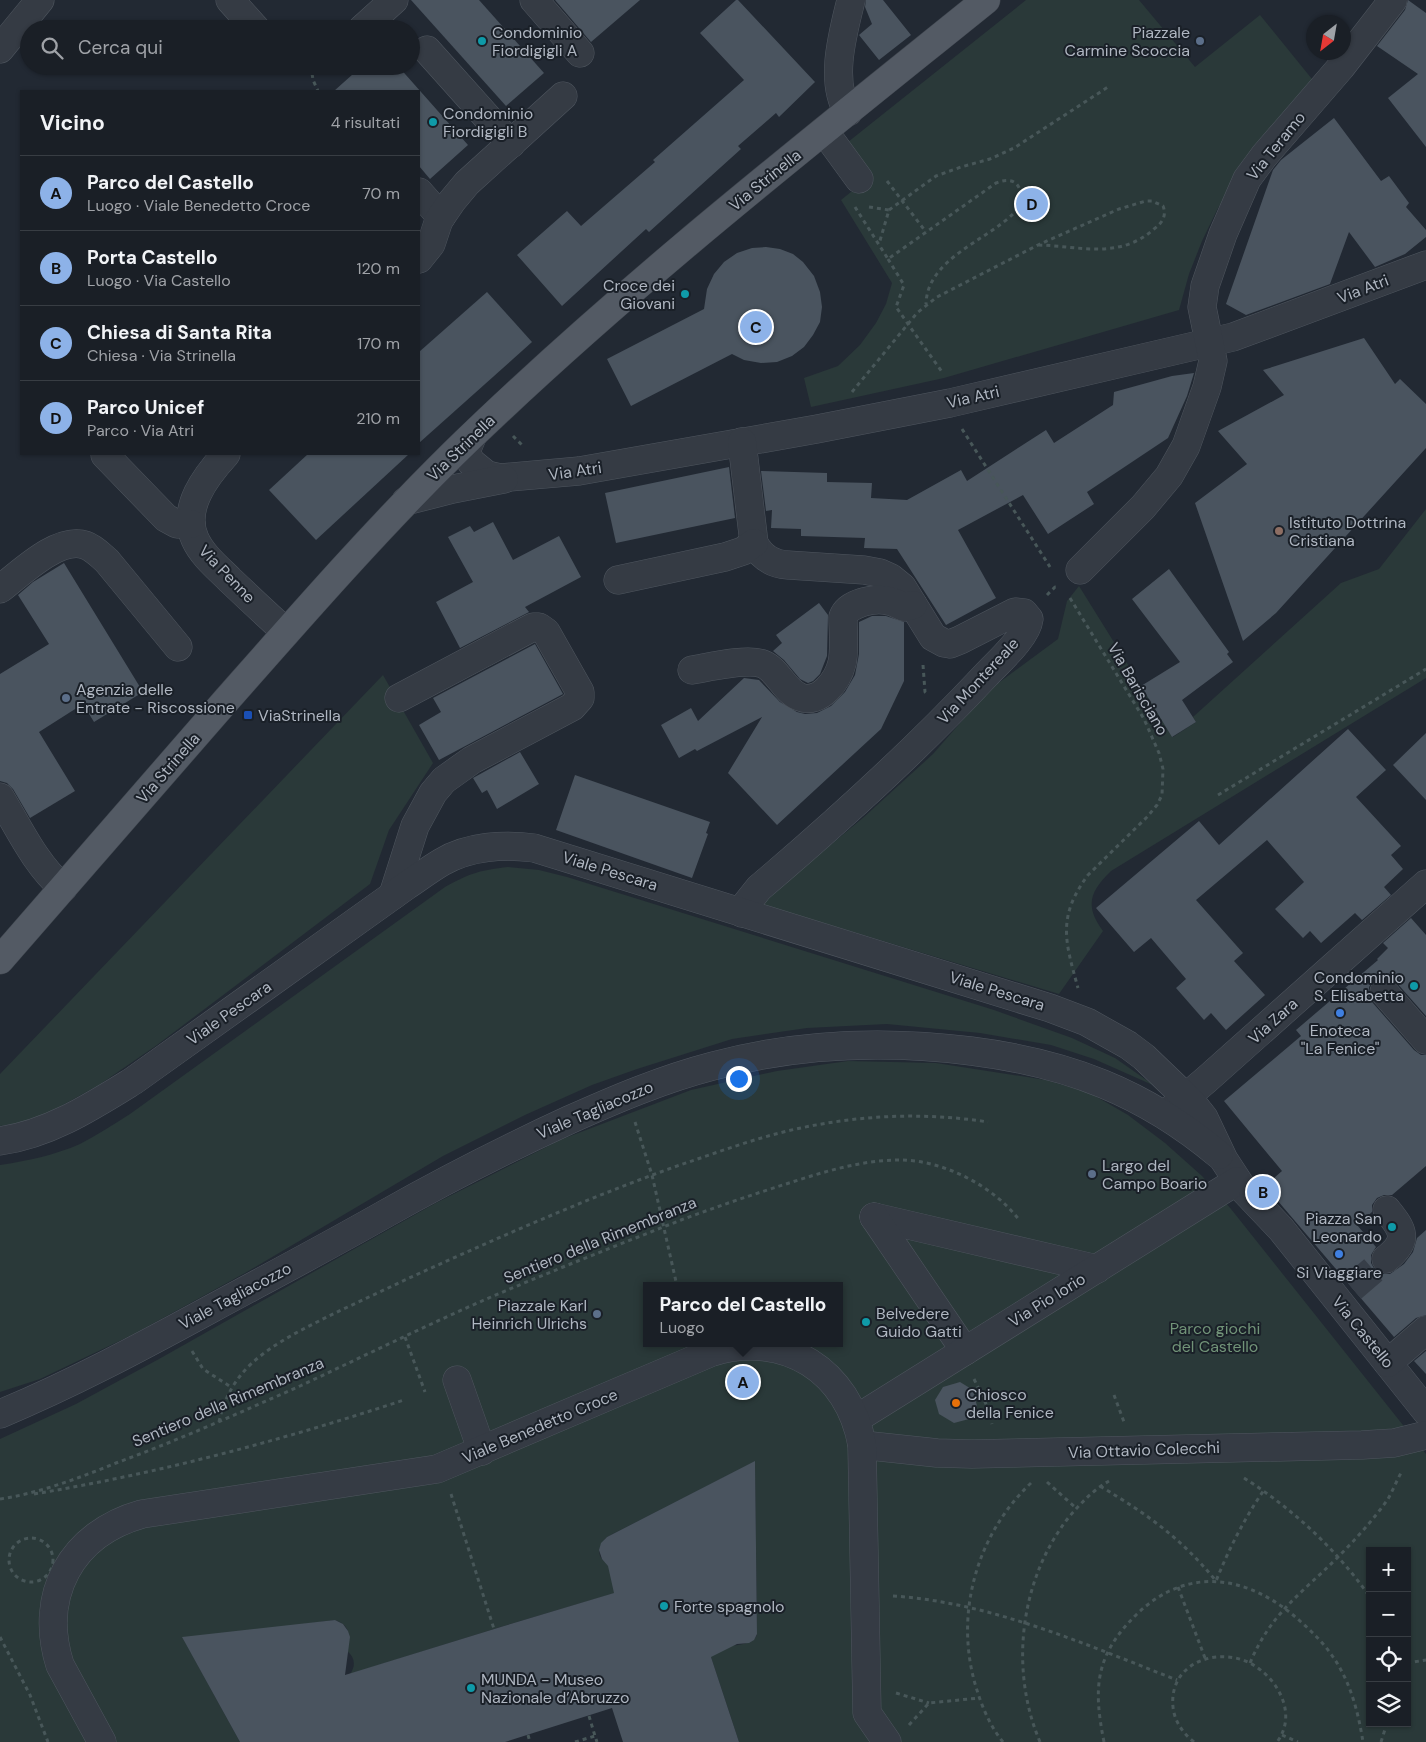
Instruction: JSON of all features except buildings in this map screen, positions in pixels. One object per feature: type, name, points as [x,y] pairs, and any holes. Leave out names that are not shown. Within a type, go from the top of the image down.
[{"type":"main road","name":"Via Strinella","points":[[0,960],[366,543],[472,436],[548,366],[668,261],[824,131],[986,0]]},
{"type":"street","points":[[24,20],[40,0]]},
{"type":"street","points":[[230,0],[248,20]]},
{"type":"street","points":[[372,20],[394,0]]},
{"type":"street","points":[[534,0],[580,53]]},
{"type":"street","points":[[848,112],[840,98],[839,67],[844,30],[851,0]]},
{"type":"street","name":"Via Teramo","points":[[1067,579],[1143,507],[1178,461],[1193,429],[1210,379],[1213,361],[1202,307],[1205,286],[1223,234],[1247,180],[1264,156],[1336,74],[1393,0]]},
{"type":"street","points":[[0,49],[20,24]]},
{"type":"street","points":[[427,50],[511,144]]},
{"type":"street","points":[[420,258],[431,244],[446,207],[462,189],[564,96]]},
{"type":"street","points":[[824,131],[859,179]]},
{"type":"street","points":[[420,193],[441,217]]},
{"type":"street","name":"Via Atri","points":[[406,502],[481,477],[508,478],[588,469],[883,417],[1210,343],[1258,328],[1426,265]]},
{"type":"street","points":[[472,436],[467,446],[467,454],[481,477]]},
{"type":"street","points":[[742,442],[754,543],[764,556],[778,564],[864,570],[880,573],[900,584],[931,635]]},
{"type":"street","points":[[105,455],[166,518],[177,524],[191,524],[192,508],[198,492],[225,455]]},
{"type":"street","name":"Via Atri","points":[[444,464],[460,464],[481,477]]},
{"type":"street","name":"Via Penne","points":[[191,524],[195,540],[205,554],[286,632]]},
{"type":"street","points":[[618,580],[726,557],[743,551],[754,543]]},
{"type":"street","points":[[0,589],[51,551],[70,544],[84,544],[96,551],[107,561],[178,647]]},
{"type":"street","points":[[692,670],[747,662],[762,664],[768,667],[787,688],[800,697],[812,698],[824,693],[833,682],[842,662],[843,617],[845,611],[855,605],[878,600],[889,601],[904,608],[913,605]]},
{"type":"street","name":"Via Montereale","points":[[742,913],[759,888],[862,798],[948,715],[1018,640],[1029,619],[1026,614],[1016,612],[950,644],[941,643],[931,635]]},
{"type":"street","points":[[394,895],[415,826],[433,793],[444,780],[472,760],[572,707],[580,698],[578,686],[546,632],[539,627],[533,627],[399,698]]},
{"type":"street","points":[[0,797],[40,862],[50,876],[63,888]]},
{"type":"street","name":"Viale Pescara","points":[[0,1141],[20,1138],[48,1128],[92,1106],[133,1081],[442,862],[454,856],[476,850],[515,846],[534,848],[577,860],[1050,1008],[1087,1022],[1112,1035],[1136,1051],[1187,1097],[1204,1118],[1231,1171]]},
{"type":"street","name":"Via Zara","points":[[1161,1113],[1176,1106],[1187,1097],[1426,884]]},
{"type":"street","points":[[1384,992],[1426,1040]]},
{"type":"street","name":"Viale Tagliacozzo","points":[[0,1414],[68,1384],[178,1327],[487,1159],[627,1095],[714,1065],[754,1057],[819,1046],[900,1044],[997,1054],[1046,1064],[1096,1080],[1137,1099],[1193,1134],[1231,1171]]},
{"type":"street","name":"Via Pio Iorio","points":[[856,1419],[1097,1268],[1231,1171]]},
{"type":"street","name":"Via Castello","points":[[1231,1171],[1251,1199],[1345,1294],[1388,1363],[1426,1410]]},
{"type":"street","points":[[1386,1259],[1396,1250],[1402,1237],[1401,1228],[1387,1210]]},
{"type":"street","points":[[962,1353],[874,1217],[1097,1268]]},
{"type":"street","points":[[1388,1363],[1426,1330]]},
{"type":"street","name":"Viale Benedetto Croce","points":[[102,1742],[60,1665],[52,1627],[55,1601],[63,1576],[77,1554],[95,1536],[117,1522],[142,1514],[438,1469],[712,1352],[732,1347]]},
{"type":"street","name":"Viale Benedetto Croce","points":[[773,1347],[797,1355],[827,1376],[843,1395],[856,1419],[862,1446],[867,1714],[896,1735]]},
{"type":"street","points":[[457,1380],[482,1451]]},
{"type":"street","name":"Via Ottavio Colecchi","points":[[862,1446],[937,1453],[999,1454],[1362,1445],[1416,1438]]},
{"type":"path","points":[[312,75],[317,90]]},
{"type":"path","points":[[879,244],[889,210],[936,176],[990,159],[1008,151],[1108,87]]},
{"type":"path","points":[[888,259],[996,183],[1006,180],[1018,186],[1021,192],[1021,200],[1014,213],[939,270],[926,295],[926,305]]},
{"type":"path","points":[[852,392],[908,323],[926,305],[950,289],[1038,245],[1119,209],[1136,203],[1152,201],[1163,206],[1165,211],[1162,222],[1142,238],[1125,246],[1100,250],[1038,245]]},
{"type":"path","points":[[889,210],[854,206],[904,285],[896,307],[942,372]]},
{"type":"path","name":"Via Barisciano","points":[[945,404],[1067,579],[1144,719],[1159,754],[1163,769],[1162,795],[1157,805],[1088,876],[1080,886],[1069,909],[1065,935],[1068,955],[1087,1022]]},
{"type":"path","points":[[1026,614],[1055,586],[1067,579]]},
{"type":"path","points":[[931,635],[921,642],[925,692],[948,715]]},
{"type":"path","points":[[1218,795],[1426,669]]},
{"type":"path","points":[[627,1095],[652,1175],[676,1282]]},
{"type":"path","points":[[219,1423],[225,1400],[231,1387],[253,1362],[296,1333],[486,1243],[652,1175],[752,1141],[796,1129],[844,1121],[927,1115],[988,1122]]},
{"type":"path","name":"Sentiero della Rimembranza","points":[[0,1499],[23,1495],[96,1471],[219,1423],[489,1298],[731,1201],[815,1174],[859,1164],[897,1160],[930,1164],[960,1176],[988,1191],[1011,1210],[1024,1225]]},
{"type":"path","points":[[178,1327],[203,1369],[231,1387]]},
{"type":"path","points":[[405,1337],[425,1392]]},
{"type":"path","points":[[962,1353],[987,1406],[999,1454]]},
{"type":"path","points":[[23,1495],[87,1485],[197,1460],[303,1432],[404,1400]]},
{"type":"path","points":[[1250,1663],[1262,1637],[1285,1607],[1339,1556],[1388,1498],[1403,1470],[1416,1438]]},
{"type":"path","points":[[1242,1476],[1291,1511],[1339,1556],[1366,1592]]},
{"type":"path","points":[[1040,1742],[1034,1728],[1026,1697],[1022,1670],[1025,1624],[1031,1591],[1042,1558],[1057,1532],[1076,1508],[1100,1486],[1113,1478]]},
{"type":"path","points":[[1003,1742],[988,1719],[972,1676],[966,1631],[968,1607],[972,1584],[980,1558],[992,1534],[1006,1511],[1034,1480]]},
{"type":"path","points":[[1047,1481],[1076,1508]]},
{"type":"path","points":[[1100,1486],[1142,1511],[1164,1528],[1198,1560],[1216,1581]]},
{"type":"path","points":[[1216,1581],[1235,1536],[1264,1490]]},
{"type":"path","points":[[452,1495],[494,1628]]},
{"type":"path","points":[[25,1538],[40,1539],[46,1542],[53,1555],[52,1570],[41,1580],[34,1582],[20,1579],[14,1574],[9,1560],[13,1546],[25,1538]]},
{"type":"path","points":[[1104,1742],[1098,1712],[1099,1681],[1106,1653],[1122,1629],[1159,1597],[1178,1587],[1216,1581],[1231,1582],[1269,1597],[1285,1607],[1309,1628],[1327,1648],[1341,1669],[1352,1693],[1363,1742]]},
{"type":"path","points":[[1178,1587],[1206,1658]]},
{"type":"path","points":[[865,1594],[909,1597],[968,1607],[1025,1624],[1177,1680]]},
{"type":"path","points":[[0,1637],[30,1695],[48,1742]]},
{"type":"path","points":[[1194,1742],[1186,1735],[1174,1715],[1172,1703],[1177,1680],[1193,1664],[1206,1658],[1220,1656],[1250,1663],[1274,1683],[1282,1696],[1286,1715],[1282,1735],[1276,1742]]},
{"type":"path","points":[[1411,1662],[1426,1660]]},
{"type":"path","points":[[896,1735],[929,1703],[979,1698]]},
{"type":"path","points":[[589,1716],[597,1742]]},
{"type":"path","points":[[1381,1742],[1386,1727]]},
{"type":"path","points":[[528,1735],[530,1742]]},
{"type":"path","points":[[1282,1735],[1298,1742]]},
{"type":"path","points":[[575,1742],[595,1736]]},
{"type":"green space","points":[[1026,0],[1139,0],[1195,67],[1260,15],[1316,84],[1242,171],[1218,208],[1189,274],[1179,310],[944,378],[811,407],[804,378],[838,366],[860,345],[876,323],[886,304],[892,283],[841,200],[872,175],[848,142]]},
{"type":"green space","points":[[1426,509],[1426,678],[1111,871],[1098,886],[1092,900],[1094,914],[1103,931],[1059,994],[760,904],[864,817],[933,754],[997,684],[1058,639],[1067,601],[1079,586],[1173,737],[1196,722],[1193,717],[1341,583],[1379,569]]},
{"type":"green space","points":[[383,675],[433,763],[389,830],[370,884],[157,1045],[99,1085],[43,1116],[0,1126],[0,1074]]},
{"type":"green space","points":[[508,867],[539,870],[567,877],[994,1010],[1072,1038],[1115,1058],[1155,1086],[1094,1059],[1051,1045],[980,1033],[887,1024],[807,1028],[732,1039],[592,1085],[525,1115],[443,1156],[245,1273],[132,1335],[40,1379],[0,1392],[0,1165],[51,1154],[80,1144],[93,1137],[130,1114],[445,887],[476,873]]},
{"type":"green space","name":"Parco giochi del Castello","points":[[848,1061],[936,1063],[1046,1080],[1090,1093],[1128,1115],[1165,1143],[1202,1176],[1231,1209],[1426,1454],[1426,1742],[739,1742],[707,1645],[728,1646],[742,1644],[757,1635],[755,1465],[752,1463],[607,1537],[601,1544],[599,1553],[602,1559],[611,1567],[622,1591],[350,1674],[354,1662],[352,1656],[347,1651],[349,1641],[347,1628],[335,1620],[184,1640],[240,1742],[0,1742],[0,1439],[76,1404],[434,1204],[560,1140],[691,1090],[777,1071]]},
{"type":"tunnel","points":[[1352,1288],[1386,1259]]},
{"type":"place","name":"Condominio Fiordigigli A","points":[[482,41]]},
{"type":"place","name":"Piazzale Carmine Scoccia","points":[[1200,41]]},
{"type":"place","name":"Condominio Fiordigigli B","points":[[433,122]]},
{"type":"place","name":"Parco Unicef","points":[[1032,204]]},
{"type":"place","name":"Croce dei Giovani","points":[[685,294]]},
{"type":"place","name":"Chiesa di Santa Rita","points":[[756,327]]},
{"type":"place","name":"Istituto Dottrina Cristiana","points":[[1279,531]]},
{"type":"place","name":"Agenzia delle Entrate - Riscossione","points":[[66,698]]},
{"type":"place","name":"ViaStrinella","points":[[248,715]]},
{"type":"place","name":"Condominio S. Elisabetta","points":[[1414,986]]},
{"type":"place","name":"Enoteca \"La Fenice\"","points":[[1340,1013]]},
{"type":"place","name":"Largo del Campo Boario","points":[[1092,1174]]},
{"type":"place","name":"Porta Castello","points":[[1263,1192]]},
{"type":"place","name":"Piazza San Leonardo","points":[[1392,1227]]},
{"type":"place","name":"Si Viaggiare","points":[[1339,1254]]},
{"type":"place","name":"Piazzale Karl Heinrich Ulrichs","points":[[597,1314]]},
{"type":"place","name":"Belvedere Guido Gatti","points":[[866,1322]]},
{"type":"place","name":"Parco del Castello","points":[[743,1382]]},
{"type":"place","name":"Chiosco della Fenice","points":[[956,1403]]},
{"type":"place","name":"Forte spagnolo","points":[[664,1606]]},
{"type":"place","name":"MUNDA - Museo Nazionale d’Abruzzo","points":[[471,1688]]}]
